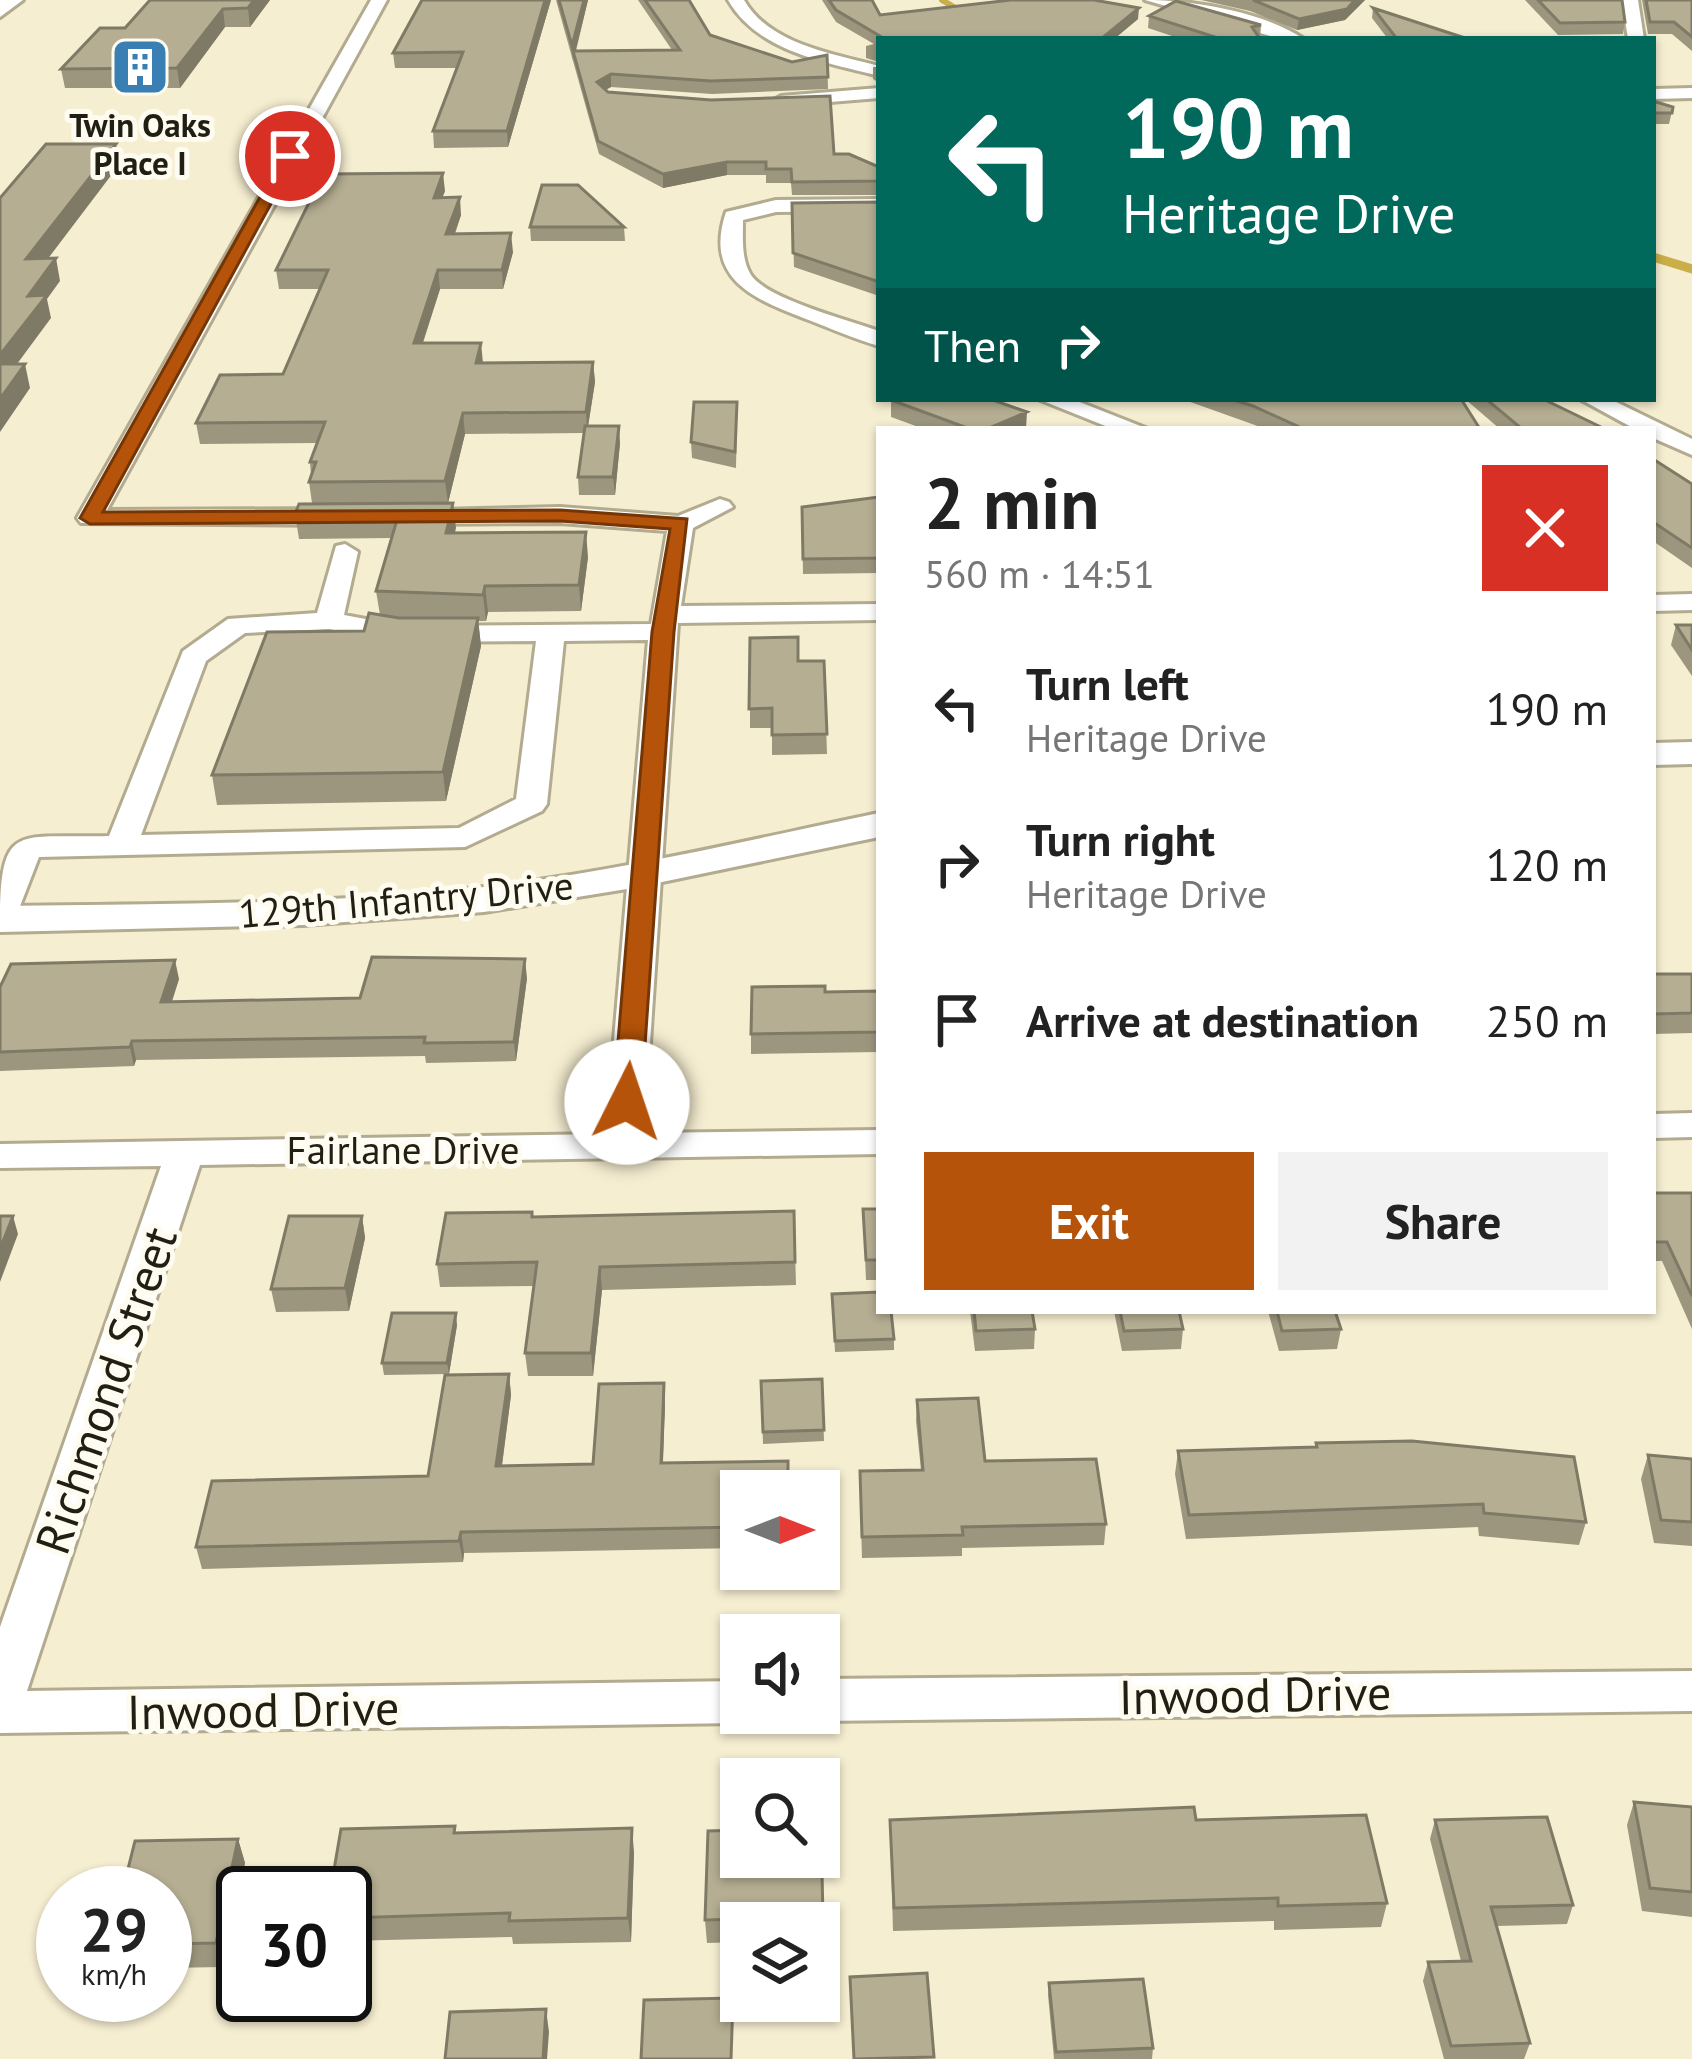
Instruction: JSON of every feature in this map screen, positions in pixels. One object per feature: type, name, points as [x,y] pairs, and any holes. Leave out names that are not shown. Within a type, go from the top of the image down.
[{"type":"main road","points":[[0,9],[10,0]]},
{"type":"street","points":[[380,0],[90,518],[560,515],[680,524],[720,507]]},
{"type":"street","points":[[736,0],[750,23],[788,43],[876,70]]},
{"type":"street","points":[[1154,0],[1287,36]]},
{"type":"street","points":[[1630,0],[1635,7],[1636,36]]},
{"type":"street","points":[[1660,94],[1692,93]]},
{"type":"street","points":[[758,101],[843,100],[876,94]]},
{"type":"street","points":[[876,205],[750,210],[734,216],[733,265],[740,279],[783,305],[876,338]]},
{"type":"street","points":[[1059,402],[1127,426]]},
{"type":"street","points":[[1598,402],[1647,426]]},
{"type":"street","points":[[1656,430],[1692,448]]},
{"type":"street","points":[[624,1148],[664,623],[680,524]]},
{"type":"street","points":[[328,621],[345,552]]},
{"type":"street","points":[[1656,603],[1692,602]]},
{"type":"street","points":[[121,846],[193,657],[238,625],[328,621],[404,634],[551,632],[876,612]]},
{"type":"street","points":[[0,917],[26,848],[466,837],[531,804],[551,632]]},
{"type":"street","points":[[1656,754],[1692,753]]},
{"type":"street","name":"129th Infantry Drive","points":[[0,917],[363,909],[482,899],[643,873],[876,825]]},
{"type":"street","points":[[1656,1126],[1692,1125]]},
{"type":"street","name":"Fairlane Drive","points":[[0,1156],[876,1142]]},
{"type":"street","name":"Richmond Street","points":[[0,1698],[186,1150]]},
{"type":"street","name":"Inwood Drive","points":[[840,1700],[1692,1691]]},
{"type":"street","name":"Inwood Drive","points":[[0,1712],[720,1702]]},
{"type":"building","points":[[150,0],[254,0],[248,8],[223,9],[177,68],[61,69],[100,28],[125,28]]},
{"type":"building","points":[[422,0],[545,0],[507,131],[433,131],[463,52],[393,53]]},
{"type":"building","points":[[559,0],[584,0],[572,46]]},
{"type":"building","points":[[645,0],[689,0],[710,35],[792,62],[827,55],[828,77],[711,81],[611,74],[597,82],[608,92],[711,100],[830,96],[834,154],[849,154],[876,166],[876,181],[792,182],[791,169],[766,169],[766,162],[727,162],[663,174],[598,141],[573,51],[680,50]]},
{"type":"building","points":[[829,0],[872,0],[880,15],[1011,0],[1094,0],[1139,8],[1105,36],[880,36],[836,10]]},
{"type":"building","points":[[1253,0],[1355,0],[1347,9],[1299,19]]},
{"type":"building","points":[[1538,0],[1622,0],[1625,22],[1560,23]]},
{"type":"building","points":[[1646,0],[1692,0],[1692,37],[1674,22],[1650,22]]},
{"type":"building","points":[[1176,1],[1261,25],[1252,27],[1258,36],[1212,36],[1149,16]]},
{"type":"building","points":[[1373,8],[1459,36],[1395,36]]},
{"type":"building","points":[[1656,102],[1673,107],[1672,113],[1656,113]]},
{"type":"building","points":[[46,144],[116,144],[26,259],[56,258],[28,296],[47,295],[0,355],[0,198]]},
{"type":"building","points":[[443,173],[434,198],[460,197],[446,234],[511,233],[502,270],[438,270],[414,343],[481,343],[476,363],[593,362],[586,412],[463,413],[445,481],[309,482],[316,462],[310,462],[325,422],[196,423],[220,375],[283,374],[328,270],[276,270],[323,174]]},
{"type":"building","points":[[542,185],[578,185],[624,227],[530,227]]},
{"type":"building","points":[[876,202],[876,281],[793,253],[792,203]]},
{"type":"building","points":[[0,364],[25,364],[0,399]]},
{"type":"building","points":[[694,402],[737,402],[735,452],[691,442]]},
{"type":"building","points":[[896,402],[999,402],[1027,412],[994,426],[962,426]]},
{"type":"building","points":[[1240,402],[1463,402],[1478,426],[1297,426]]},
{"type":"building","points":[[1490,402],[1549,402],[1599,426],[1518,426]]},
{"type":"building","points":[[585,426],[619,426],[613,477],[578,477]]},
{"type":"building","points":[[1656,461],[1692,484],[1692,548],[1656,524]]},
{"type":"building","points":[[876,497],[876,558],[803,559],[802,507]]},
{"type":"building","points":[[453,503],[446,533],[586,532],[579,585],[485,586],[483,595],[376,591],[399,513],[295,514],[299,504]]},
{"type":"building","points":[[369,613],[399,618],[478,618],[443,772],[212,775],[267,632],[364,631]]},
{"type":"building","points":[[1676,625],[1692,625],[1692,650]]},
{"type":"building","points":[[798,637],[798,661],[824,661],[827,734],[772,735],[772,708],[749,709],[750,638]]},
{"type":"building","points":[[372,957],[525,959],[514,1042],[424,1043],[425,1037],[132,1041],[130,1047],[0,1052],[0,987],[11,964],[175,960],[161,1002],[360,998]]},
{"type":"building","points":[[1656,974],[1692,974],[1692,1013],[1656,1014]]},
{"type":"building","points":[[752,987],[876,991],[876,1032],[751,1034]]},
{"type":"building","points":[[1656,1193],[1692,1193],[1692,1296],[1667,1242],[1656,1242]]},
{"type":"building","points":[[863,1209],[876,1209],[876,1260],[866,1260]]},
{"type":"building","points":[[794,1211],[795,1262],[600,1267],[591,1353],[525,1353],[537,1262],[437,1264],[446,1213],[532,1212],[532,1217]]},
{"type":"building","points":[[0,1216],[13,1216],[0,1249]]},
{"type":"building","points":[[289,1216],[362,1216],[345,1288],[271,1289]]},
{"type":"building","points":[[876,1292],[876,1314],[891,1314],[894,1339],[835,1341],[832,1294]]},
{"type":"building","points":[[392,1313],[456,1313],[447,1363],[382,1363]]},
{"type":"building","points":[[974,1314],[1032,1314],[1035,1329],[976,1331]]},
{"type":"building","points":[[1121,1314],[1180,1314],[1183,1329],[1124,1331]]},
{"type":"building","points":[[1278,1314],[1336,1314],[1341,1329],[1282,1331]]},
{"type":"building","points":[[509,1374],[496,1466],[593,1464],[599,1384],[664,1383],[661,1463],[788,1461],[788,1470],[720,1470],[720,1527],[461,1532],[459,1541],[196,1547],[212,1481],[428,1476],[445,1375]]},
{"type":"building","points":[[822,1379],[824,1430],[763,1432],[761,1381]]},
{"type":"building","points":[[978,1398],[985,1461],[1096,1459],[1106,1524],[962,1527],[963,1535],[862,1537],[860,1471],[923,1470],[917,1400]]},
{"type":"building","points":[[1412,1441],[1574,1457],[1586,1522],[1484,1513],[1483,1504],[1189,1515],[1178,1451]]},
{"type":"building","points":[[1648,1455],[1692,1459],[1692,1522],[1661,1520]]},
{"type":"building","points":[[1634,1802],[1692,1807],[1692,1892],[1650,1888]]},
{"type":"building","points":[[1194,1807],[1196,1820],[1366,1815],[1387,1903],[1278,1906],[1278,1898],[894,1908],[890,1820]]},
{"type":"building","points":[[1547,1817],[1573,1905],[1491,1907],[1530,2043],[1451,2046],[1428,1962],[1471,1961],[1435,1820]]},
{"type":"building","points":[[455,1826],[454,1833],[632,1828],[628,1918],[509,1921],[510,1913],[372,1917],[372,1866],[335,1866],[341,1829]]},
{"type":"building","points":[[708,1831],[720,1831],[720,1878],[822,1878],[823,1902],[720,1902],[720,1920],[705,1920]]},
{"type":"building","points":[[238,1839],[232,1866],[216,1866],[216,1943],[192,1943],[192,1866],[129,1866],[135,1841]]},
{"type":"building","points":[[927,1973],[934,2057],[854,2059],[850,1977]]},
{"type":"building","points":[[1143,1979],[1153,2048],[1056,2052],[1049,1983]]},
{"type":"building","points":[[720,1998],[720,2022],[732,2022],[731,2059],[641,2059],[644,2000]]},
{"type":"building","points":[[546,2009],[543,2059],[445,2059],[450,2012]]},
{"type":"waterway","points":[[942,0],[967,15]]},
{"type":"waterway","points":[[1656,258],[1692,269]]},
{"type":"place","name":"Twin Oaks Place I","points":[[140,67]]},
{"type":"route","points":[[290,156],[90,518],[560,515],[680,524],[664,615],[627,1102]]}]
